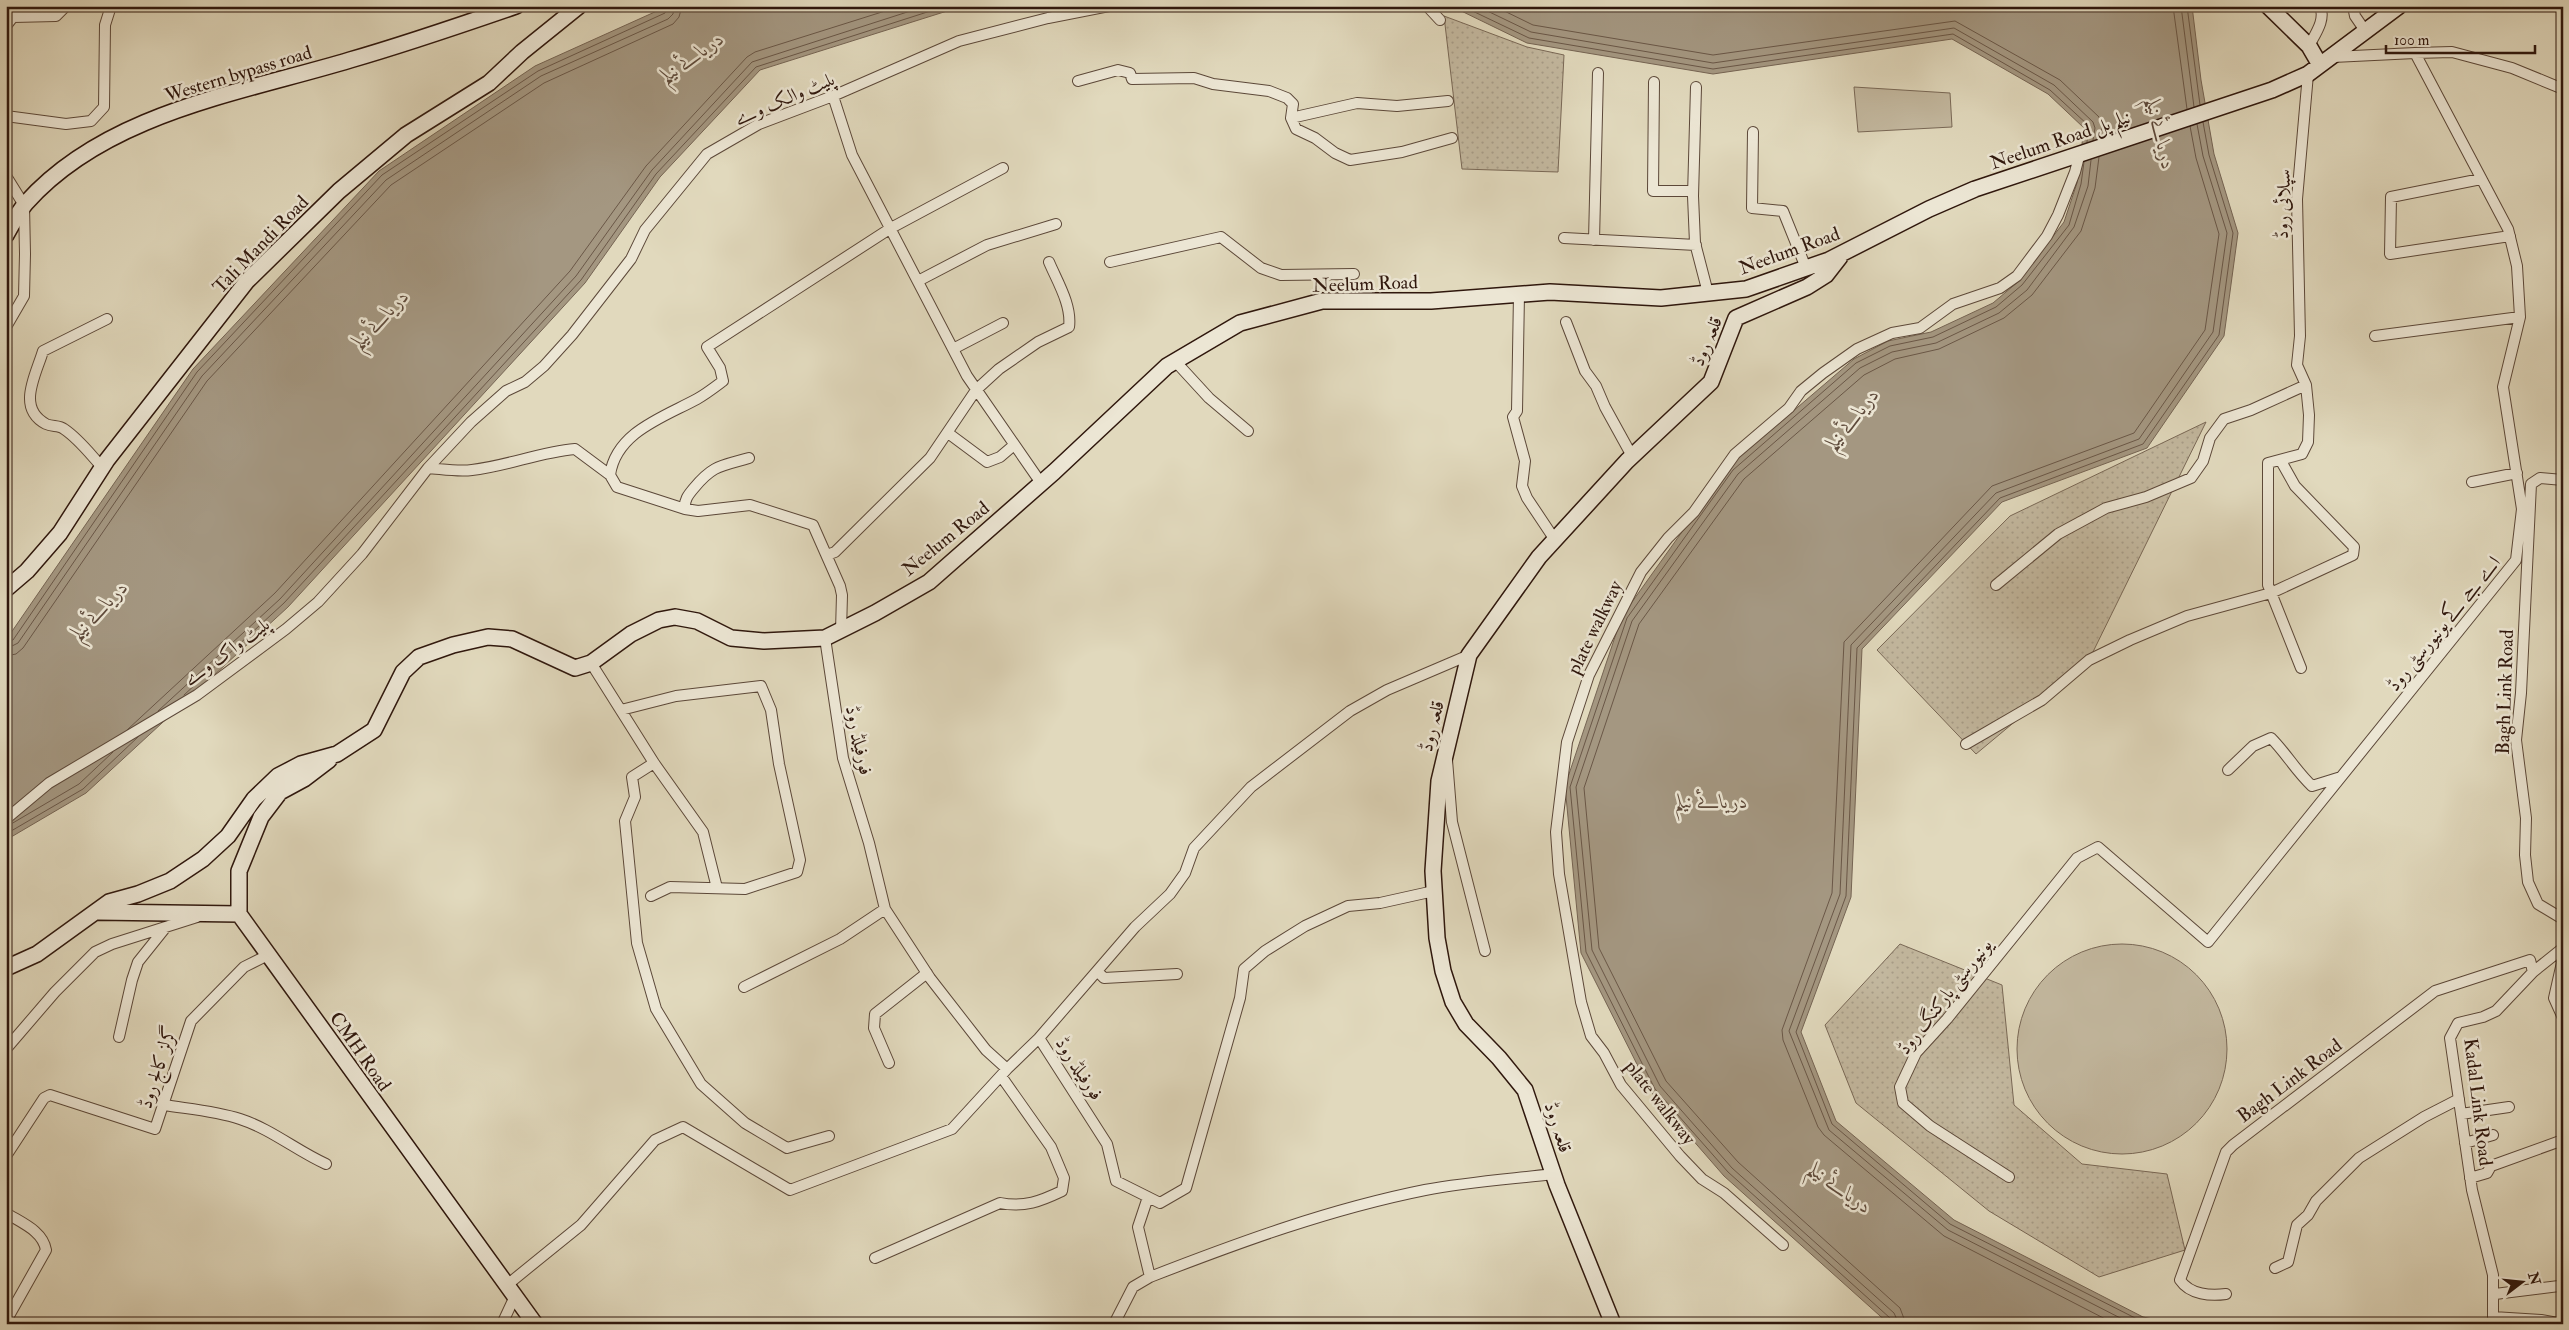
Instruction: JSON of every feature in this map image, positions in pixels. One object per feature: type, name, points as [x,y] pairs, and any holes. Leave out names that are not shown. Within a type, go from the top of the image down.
[{"type":"street","points":[[6,26],[13,17],[56,16],[66,6]]},
{"type":"street","points":[[6,116],[66,124],[91,121],[104,107],[105,25],[111,6]]},
{"type":"street","name":"Western bypass road","points":[[6,235],[24,205],[48,180],[82,155],[123,134],[190,105],[236,90],[349,60],[516,6]]},
{"type":"street","name":"Tali Mandi Road","points":[[6,589],[27,571],[60,533],[102,468],[247,282],[339,191],[406,135],[489,83],[522,52],[579,6]]},
{"type":"street","name":"پلیٹ والک وے","points":[[428,468],[472,422],[506,391],[525,382],[544,366],[572,335],[632,259],[645,230],[707,154],[759,124],[833,96],[959,41],[1048,18],[1109,6]]},
{"type":"street","points":[[1428,6],[1440,20]]},
{"type":"street","points":[[2268,6],[2327,61],[2414,53],[2452,52],[2512,68],[2563,89]]},
{"type":"street","points":[[2309,46],[2320,22],[2322,12],[2320,6]]},
{"type":"street","points":[[2353,6],[2355,16],[2366,32]]},
{"type":"street","points":[[2308,74],[2399,6]]},
{"type":"street","name":"اے جے کے یونیورسٹی روڈ","points":[[2098,847],[2208,942],[2516,560],[2522,509],[2503,387],[2520,317],[2517,266],[2510,236],[2414,53]]},
{"type":"street","points":[[1078,81],[1118,70],[1130,73],[1132,79],[1194,78],[1213,84],[1269,91],[1287,98],[1292,104],[1291,118],[1296,129],[1316,138],[1335,153],[1350,160],[1402,152],[1452,138]]},
{"type":"street","points":[[1594,240],[1598,72]]},
{"type":"street","name":"Neelum Road نیلم پل","points":[[1975,189],[2272,90],[2308,74]]},
{"type":"street","name":"سپلائی روڈ","points":[[2281,461],[2302,454],[2308,442],[2309,416],[2306,385],[2297,365],[2300,336],[2297,199],[2308,74]]},
{"type":"street","points":[[1654,82],[1653,190],[1693,191]]},
{"type":"street","points":[[1696,87],[1693,191],[1696,245],[1708,293]]},
{"type":"street","points":[[833,96],[852,155],[953,349],[976,390],[1041,483]]},
{"type":"street","points":[[1291,118],[1357,103],[1396,106],[1448,101]]},
{"type":"street","points":[[1753,132],[1752,208],[1783,211],[1806,268]]},
{"type":"street","name":"plate walkway","points":[[1783,1245],[1724,1193],[1702,1179],[1680,1156],[1621,1085],[1604,1053],[1590,1036],[1581,1002],[1560,874],[1557,840],[1560,782],[1567,742],[1589,675],[1641,572],[1668,538],[1694,512],[1735,454],[1789,408],[1801,392],[1823,373],[1857,349],[1892,333],[1920,328],[1953,304],[2000,288],[2017,276],[2047,236],[2058,216],[2080,153]]},
{"type":"street","points":[[610,475],[611,464],[636,434],[668,412],[698,399],[723,381],[720,368],[707,347],[891,228],[1003,168]]},
{"type":"street","points":[[6,176],[24,205],[24,296],[6,327]]},
{"type":"street","points":[[2481,179],[2391,197],[2390,254],[2510,236]]},
{"type":"street","name":"Neelum Road","points":[[591,663],[631,634],[659,620],[675,617],[697,621],[731,638],[764,641],[825,638],[841,631],[929,582],[1175,361],[1240,322],[1322,301],[1431,300],[1550,292],[1661,298],[1746,289],[1842,254],[1975,189]]},
{"type":"street","points":[[918,281],[987,245],[1056,224]]},
{"type":"street","points":[[1110,262],[1221,237],[1262,268],[1281,274],[1354,274]]},
{"type":"street","points":[[1564,238],[1696,245]]},
{"type":"street","name":"قلعہ روڈ","points":[[1613,1324],[1553,1174],[1526,1090],[1499,1058],[1466,1024],[1453,1002],[1443,971],[1436,938],[1433,871],[1439,781],[1469,655],[1539,558],[1632,456],[1711,382],[1736,318],[1807,287],[1826,275],[1842,254]]},
{"type":"street","points":[[827,555],[835,552],[930,458],[976,390],[999,369],[1030,348],[1070,327],[1067,307],[1049,262]]},
{"type":"street","points":[[1519,294],[1517,411],[1513,417],[1525,460],[1522,486],[1527,498],[1555,540]]},
{"type":"street","points":[[2375,336],[2520,317]]},
{"type":"street","points":[[102,468],[69,432],[62,427],[48,425],[35,415],[29,398],[30,387],[42,351],[107,319]]},
{"type":"street","points":[[1566,322],[1586,371],[1601,394],[1605,407],[1632,456]]},
{"type":"street","points":[[953,349],[1003,323]]},
{"type":"street","points":[[1175,361],[1209,398],[1248,431]]},
{"type":"street","points":[[1996,585],[2066,530],[2106,508],[2146,497],[2192,478],[2202,461],[2210,438],[2224,419],[2251,410],[2306,385]]},
{"type":"street","points":[[948,433],[987,462],[1000,457],[1014,445]]},
{"type":"street","points":[[428,468],[470,471],[519,462],[553,451],[575,449],[610,475],[617,487],[685,509],[698,511],[750,505],[809,522],[816,530],[842,594],[841,631]]},
{"type":"street","points":[[685,509],[688,496],[707,472],[716,467],[748,458]]},
{"type":"street","points":[[1966,744],[2042,700],[2090,660],[2130,640],[2187,616],[2271,592],[2353,555],[2354,547],[2295,486],[2281,461],[2268,463],[2268,584],[2271,592],[2300,668]]},
{"type":"street","name":"پلیٹ واک وے","points":[[6,820],[49,783],[197,695],[286,629],[318,602],[362,554],[428,468]]},
{"type":"street","points":[[2472,482],[2517,473]]},
{"type":"street","name":"Bagh Link Road","points":[[2563,480],[2540,478],[2531,484],[2521,693],[2516,740],[2526,818],[2525,855],[2528,882],[2538,904],[2563,920]]},
{"type":"street","points":[[98,912],[239,914],[239,871],[261,817],[280,792],[304,779],[337,754],[374,730],[403,672],[420,657],[453,645],[488,637],[512,639],[575,668],[591,663],[654,763],[703,832],[717,888]]},
{"type":"street","name":"فورفیلڈ روڈ","points":[[825,638],[843,758],[869,843],[886,909],[927,973],[1004,1072],[1039,1038],[1107,1144],[1116,1181],[1160,1203],[1186,1188],[1240,998],[1244,969],[1265,951],[1305,926],[1348,906],[1380,903],[1434,891]]},
{"type":"street","points":[[1039,1038],[1135,927],[1170,894],[1185,873],[1194,848],[1251,787],[1350,711],[1388,690],[1469,655]]},
{"type":"street","points":[[621,710],[676,696],[760,686],[771,710],[779,764],[800,860],[797,872],[745,889],[670,887],[651,896]]},
{"type":"street","points":[[2228,770],[2253,746],[2271,738],[2284,751],[2296,772],[2312,786],[2342,776]]},
{"type":"street","points":[[1446,752],[1452,822],[1485,951]]},
{"type":"street","points":[[6,968],[37,954],[98,912],[109,902],[138,894],[170,881],[203,858],[228,836],[254,799],[278,776],[301,764],[337,754]]},
{"type":"street","points":[[654,763],[632,777],[634,797],[625,822],[637,943],[656,1009],[701,1084],[745,1123],[787,1148],[829,1136]]},
{"type":"street","name":"یونیورسٹی پارکنگ روڈ","points":[[2009,1177],[1930,1126],[1903,1103],[1900,1087],[1916,1053],[1947,1020],[2076,858],[2098,847]]},
{"type":"street","points":[[744,987],[840,938],[886,909]]},
{"type":"street","points":[[6,1049],[55,992],[95,952],[205,914]]},
{"type":"street","name":"CMH Road","points":[[239,914],[535,1324]]},
{"type":"street","points":[[119,1038],[138,962],[166,927]]},
{"type":"street","name":"Kadal Link Road","points":[[2563,948],[2533,972],[2496,1011],[2483,1017],[2458,1023],[2453,1029],[2450,1038],[2470,1178],[2493,1275],[2495,1294],[2493,1317],[2541,1320],[2563,1324]]},
{"type":"street","name":"گرلز کالج روڈ","points":[[6,1156],[44,1098],[50,1095],[156,1129],[191,1021],[244,967],[268,955]]},
{"type":"street","points":[[2563,958],[2554,998],[2563,1018]]},
{"type":"street","name":"Bagh Link Road","points":[[2226,1294],[2208,1296],[2184,1286],[2180,1280],[2229,1148],[2435,991],[2530,960],[2533,972]]},
{"type":"street","points":[[1097,971],[1104,978],[1177,974]]},
{"type":"street","points":[[889,1063],[874,1028],[875,1014],[927,973]]},
{"type":"street","points":[[502,1324],[511,1290],[581,1225],[655,1140],[683,1127],[790,1190],[952,1129],[1004,1072],[1050,1147],[1064,1178],[1062,1191],[1040,1202],[1017,1206],[1000,1203],[875,1258]]},
{"type":"street","points":[[2275,1268],[2288,1262],[2297,1225],[2308,1215],[2316,1201],[2359,1158],[2424,1117],[2459,1099]]},
{"type":"street","points":[[164,1105],[240,1119],[326,1164]]},
{"type":"street","points":[[2461,1114],[2509,1108]]},
{"type":"street","points":[[2465,1143],[2493,1134]]},
{"type":"street","points":[[2470,1178],[2487,1173],[2491,1166],[2563,1140]]},
{"type":"street","points":[[1114,1324],[1133,1287],[1150,1277],[1254,1237],[1322,1216],[1426,1190],[1553,1174]]},
{"type":"street","points":[[1148,1197],[1138,1227],[1150,1277]]},
{"type":"street","points":[[6,1213],[39,1234],[44,1240],[46,1250],[6,1321]]},
{"type":"street","points":[[2495,1294],[2563,1284]]},
{"type":"shaded area","points":[[1444,16],[1527,47],[1564,55],[1558,172],[1462,169]]},
{"type":"shaded area","points":[[1854,87],[1950,93],[1952,127],[1858,132]]},
{"type":"shaded area","points":[[2206,422],[2089,660],[1976,754],[1877,650],[2010,516]]},
{"type":"shaded area","points":[[1900,944],[2002,985],[2014,1105],[2082,1164],[2167,1174],[2185,1250],[2099,1277],[1989,1211],[1856,1103],[1825,1025]]},
{"type":"shaded area","points":[[2122,944],[2142,946],[2162,952],[2189,968],[2203,982],[2219,1009],[2225,1029],[2227,1049],[2225,1069],[2219,1089],[2203,1116],[2189,1130],[2162,1146],[2142,1152],[2122,1154],[2102,1152],[2082,1146],[2055,1130],[2041,1116],[2025,1089],[2019,1069],[2017,1049],[2019,1029],[2025,1009],[2041,982],[2055,968],[2082,952],[2102,946]]},
{"type":"water","name":"دریائے نیلم","points":[[668,6],[963,6],[760,70],[660,177],[585,283],[288,607],[86,793],[6,840],[6,640],[193,369],[379,171],[535,66]]},
{"type":"water","name":"دریائے نیلم","points":[[1451,6],[2192,6],[2201,80],[2214,154],[2238,233],[2224,336],[2147,448],[2002,502],[1862,649],[1851,897],[1801,1032],[1836,1121],[1954,1220],[2143,1317],[2178,1324],[1889,1324],[1724,1176],[1651,1092],[1581,953],[1565,786],[1622,616],[1729,466],[1854,359],[1888,341],[1931,332],[1993,303],[2019,281],[2064,222],[2077,183],[2084,128],[2048,94],[1952,39],[1713,74],[1527,43]]}]
